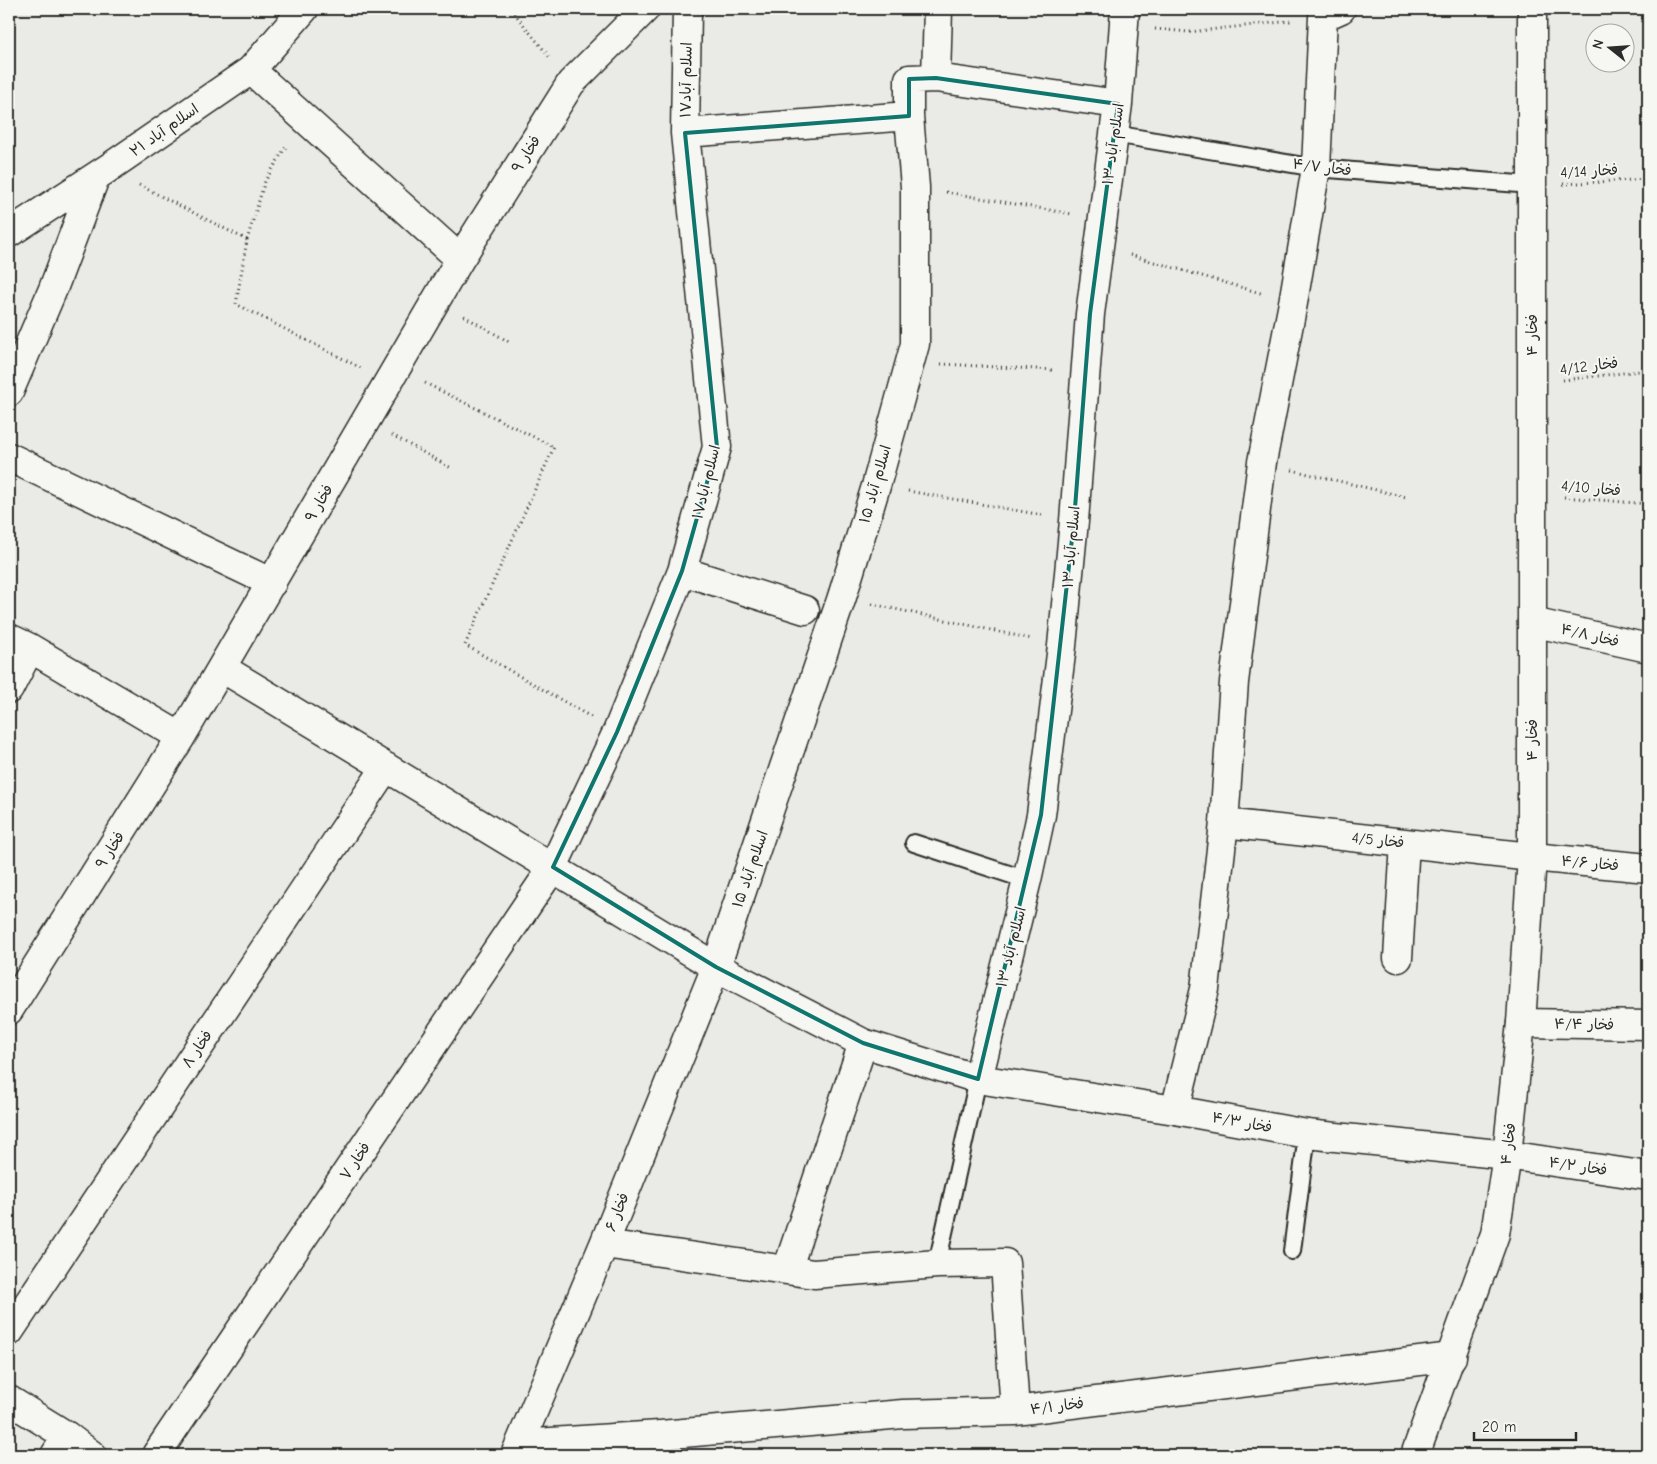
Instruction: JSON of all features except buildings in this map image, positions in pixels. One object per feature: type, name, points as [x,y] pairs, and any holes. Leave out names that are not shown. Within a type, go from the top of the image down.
[{"type":"street","name":"اسلام آباد ۲۱","points":[[9,233],[101,173],[251,70],[304,9]]},
{"type":"street","name":"فخار ۹","points":[[9,1010],[182,737],[460,260],[571,83],[645,9]]},
{"type":"street","name":"اسلام آباد۱۷","points":[[553,867],[617,732],[682,571],[717,447],[685,134],[687,9]]},
{"type":"street","points":[[938,9],[936,78],[1118,104]]},
{"type":"street","name":"فخار ۴","points":[[1415,1455],[1495,1234],[1507,1155],[1520,1023],[1532,857],[1532,9]]},
{"type":"street","points":[[1175,1110],[1204,989],[1224,823],[1234,682],[1262,462],[1293,303],[1316,168],[1332,13]]},
{"type":"street","name":"اسلام آباد ۱۳","points":[[978,1079],[1041,815],[1062,646],[1090,314],[1118,104],[1125,18]]},
{"type":"street","points":[[251,70],[460,260]]},
{"type":"street","name":"اسلام آباد ۱۵","points":[[716,967],[842,597],[876,486],[915,344],[915,187],[908,79],[936,78]]},
{"type":"street","points":[[685,134],[909,116]]},
{"type":"street","points":[[9,392],[101,173]]},
{"type":"street","points":[[9,458],[272,583]]},
{"type":"street","points":[[682,571],[805,610]]},
{"type":"street","name":"فخار ۴/۸","points":[[1532,622],[1648,648]]},
{"type":"street","points":[[9,689],[19,643],[182,737]]},
{"type":"street","name":"فخار ۴/۳","points":[[222,668],[716,967],[863,1043],[978,1079],[1175,1110],[1307,1134],[1507,1155]]},
{"type":"street","name":"فخار ۸","points":[[9,1332],[386,767]]},
{"type":"street","name":"فخار 4/5","points":[[1224,823],[1532,857]]},
{"type":"street","points":[[1398,958],[1405,843]]},
{"type":"street","name":"فخار ۴/۶","points":[[1532,857],[1648,868]]},
{"type":"street","name":"فخار ۷","points":[[156,1455],[553,867]]},
{"type":"street","name":"فخار ۶","points":[[517,1450],[604,1244],[716,967]]},
{"type":"street","name":"فخار ۴/۴","points":[[1520,1023],[1648,1025]]},
{"type":"street","points":[[787,1270],[863,1043]]},
{"type":"street","name":"فخار ۴/۲","points":[[1507,1155],[1648,1176]]},
{"type":"street","points":[[604,1244],[814,1274],[937,1264],[1005,1263],[1015,1411]]},
{"type":"street","name":"فخار ۴/۱","points":[[517,1450],[662,1445],[903,1414],[1015,1411],[1452,1357]]},
{"type":"street","points":[[9,1400],[61,1446],[92,1455]]},
{"type":"lane","name":"فخار ۴/۷","points":[[1114,134],[1316,168],[1532,185]]},
{"type":"lane","points":[[914,843],[1027,880]]},
{"type":"lane","points":[[937,1264],[978,1079]]},
{"type":"lane","points":[[1292,1252],[1307,1134]]},
{"type":"path","points":[[511,9],[571,83]]},
{"type":"path","points":[[1125,18],[1189,32],[1332,13]]},
{"type":"path","points":[[303,118],[265,181],[248,240],[236,304],[554,447],[465,645],[617,732]]},
{"type":"path","points":[[101,173],[248,240]]},
{"type":"path","name":"فخار 4/14","points":[[1532,185],[1648,179]]},
{"type":"path","points":[[915,187],[1102,219]]},
{"type":"path","points":[[1099,246],[1293,303]]},
{"type":"path","points":[[437,301],[511,343]]},
{"type":"path","points":[[910,362],[1086,372]]},
{"type":"path","name":"فخار 4/12","points":[[1532,383],[1648,370]]},
{"type":"path","points":[[366,421],[453,469]]},
{"type":"path","points":[[1262,462],[1406,497]]},
{"type":"path","points":[[876,486],[1074,521]]},
{"type":"path","name":"فخار 4/10","points":[[1532,494],[1648,504]]},
{"type":"path","points":[[842,597],[1062,646]]},
{"type":"highlighted area","points":[[936,78],[1118,104],[1090,314],[1074,521],[1041,815],[978,1079],[863,1043],[716,967],[553,867],[617,732],[682,571],[717,447],[685,133],[909,116],[909,79]]}]
